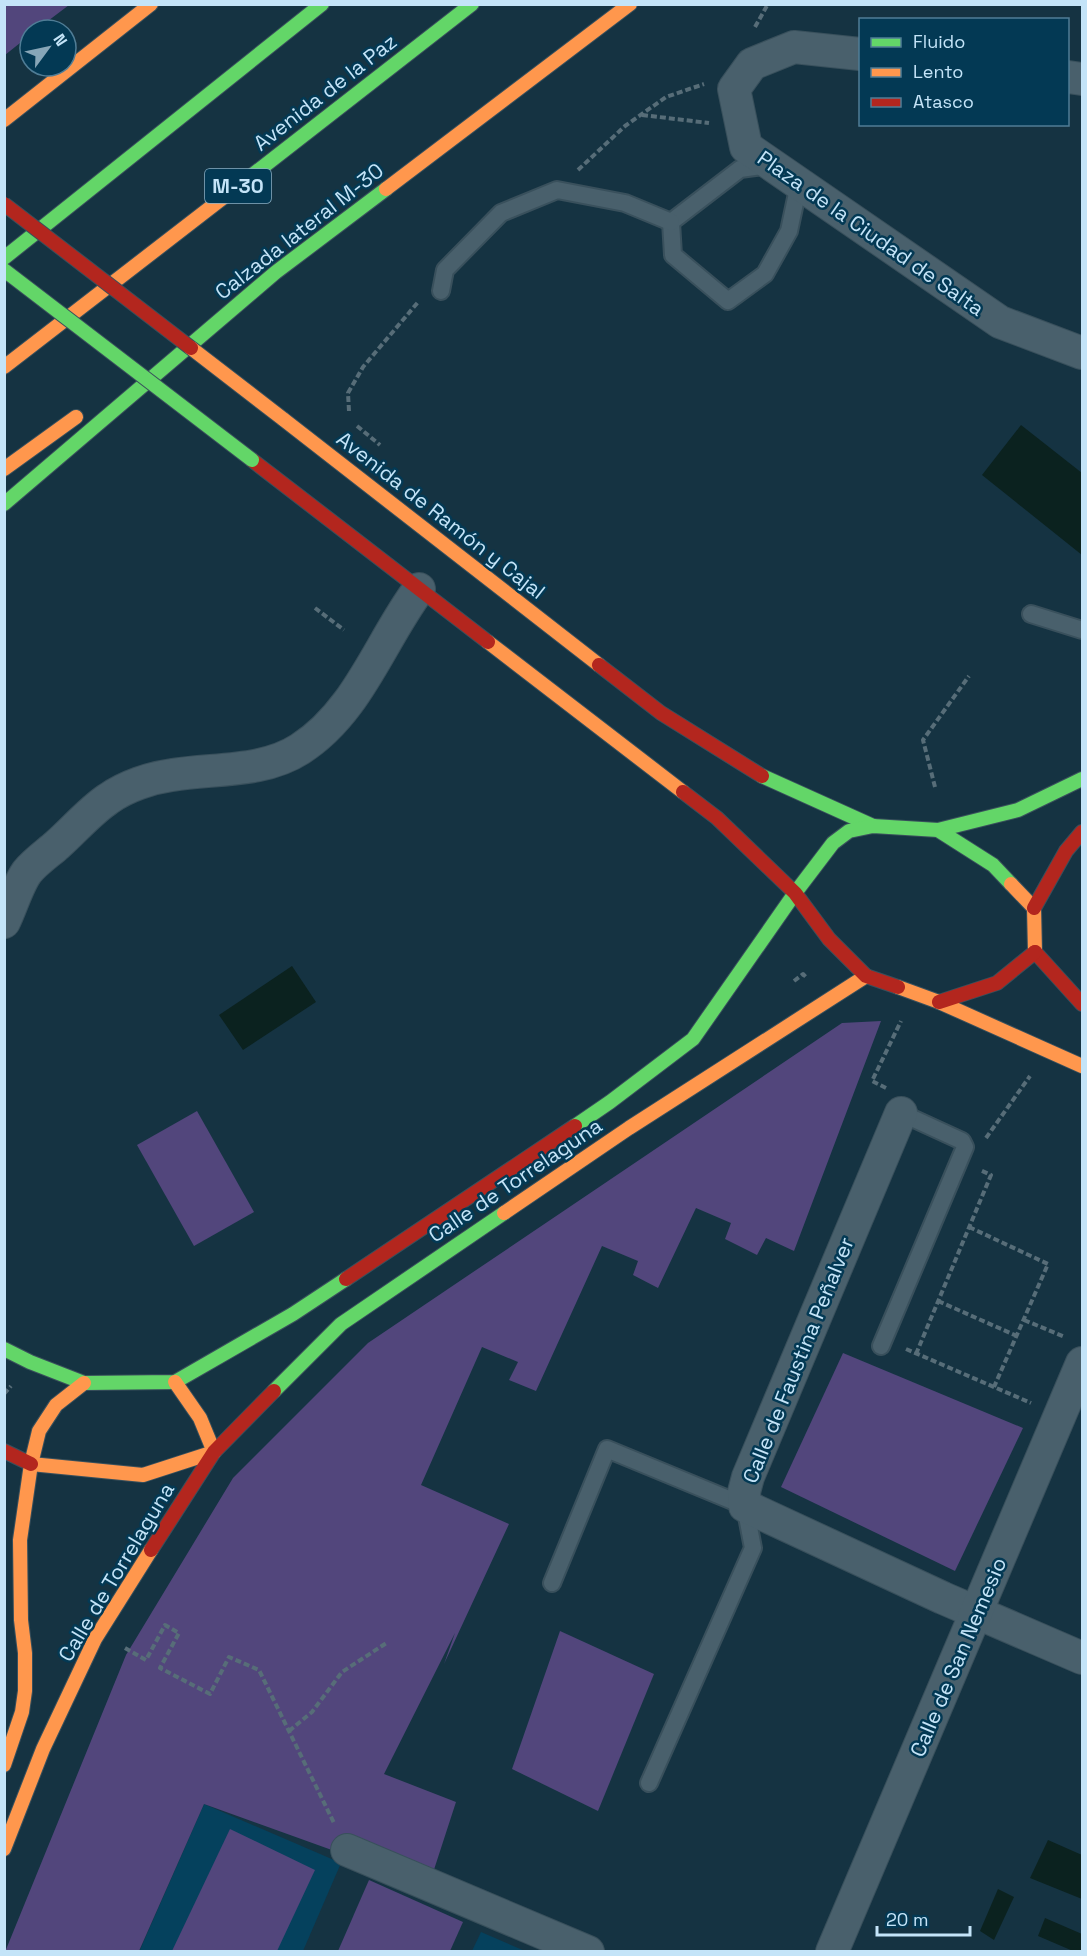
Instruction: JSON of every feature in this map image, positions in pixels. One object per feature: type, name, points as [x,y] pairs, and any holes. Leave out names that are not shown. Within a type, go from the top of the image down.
[{"type":"main road","points":[[4,120],[151,4]]},
{"type":"main road","points":[[4,258],[322,4]]},
{"type":"main road","name":"Avenida de la Paz","points":[[4,367],[472,4]]},
{"type":"main road","name":"Calzada lateral M-30","points":[[4,504],[276,272],[630,4]]},
{"type":"main road","name":"Avenida de Ramón y Cajal","points":[[4,204],[661,713],[754,772],[873,826]]},
{"type":"main road","points":[[4,270],[713,814],[795,893],[829,939],[866,976],[939,1002],[1083,1066]]},
{"type":"main road","points":[[130,378],[276,272]]},
{"type":"main road","points":[[4,469],[92,406]]},
{"type":"main road","points":[[795,893],[833,843],[849,831],[873,826],[938,830],[1018,810],[1083,779]]},
{"type":"main road","points":[[938,830],[993,865],[1034,908]]},
{"type":"main road","points":[[1083,832],[1066,851],[1034,908],[1035,952],[1083,1005]]},
{"type":"main road","name":"Calle de Torrelaguna","points":[[4,1765],[22,1710],[25,1672],[24,1632],[21,1620],[20,1540],[30,1464],[39,1431],[56,1405],[84,1383],[175,1382],[293,1314],[610,1102],[693,1039],[795,893]]},
{"type":"main road","points":[[939,1002],[997,983],[1035,952]]},
{"type":"main road","name":"Calle de Torrelaguna","points":[[4,1849],[43,1749],[95,1639],[214,1452],[341,1324],[629,1128],[866,976]]},
{"type":"main road","points":[[4,1349],[84,1383]]},
{"type":"main road","points":[[4,1451],[30,1464],[143,1475],[214,1452],[200,1418],[175,1382]]},
{"type":"street","name":"Plaza de la Ciudad de Salta","points":[[859,54],[794,47],[752,64],[734,89],[746,147],[1000,322],[1083,353]]},
{"type":"street","points":[[4,922],[26,873],[108,798],[152,779],[275,761],[300,749],[322,732],[336,717],[377,659],[403,610],[419,589]]},
{"type":"street","name":"Calle de Faustina Peñalver","points":[[901,1113],[748,1477],[744,1491],[746,1506],[1083,1658]]},
{"type":"street","name":"Calle de San Nemesio","points":[[832,1952],[978,1612],[1075,1350]]},
{"type":"street","points":[[347,1850],[588,1952]]},
{"type":"lane","points":[[671,222],[740,169],[772,165]]},
{"type":"lane","points":[[671,222],[673,255],[728,301],[765,274],[789,231],[799,184]]},
{"type":"lane","points":[[441,291],[444,270],[501,213],[556,190],[625,203],[671,222]]},
{"type":"lane","points":[[1031,614],[1083,630]]},
{"type":"lane","points":[[881,1346],[965,1147],[962,1141],[901,1113]]},
{"type":"lane","points":[[552,1583],[607,1449],[746,1506],[753,1548],[649,1783]]},
{"type":"path","points":[[754,29],[768,4]]},
{"type":"path","points":[[556,190],[625,126],[666,97],[705,84]]},
{"type":"path","points":[[641,115],[742,128]]},
{"type":"path","points":[[349,411],[348,393],[363,367],[444,270]]},
{"type":"path","points":[[357,426],[380,445]]},
{"type":"path","points":[[315,608],[344,630]]},
{"type":"path","points":[[935,787],[923,740],[969,676]]},
{"type":"path","points":[[872,1082],[904,1015]]},
{"type":"path","points":[[916,1354],[991,1175],[983,1171]]},
{"type":"path","points":[[969,1227],[1048,1264],[994,1387]]},
{"type":"path","points":[[938,1301],[1017,1336]]},
{"type":"path","points":[[1024,1320],[1075,1350]]},
{"type":"path","points":[[906,1349],[1037,1406]]},
{"type":"path","points":[[95,1639],[123,1647],[146,1660],[165,1625],[179,1633],[160,1668],[210,1694],[229,1657],[259,1670],[347,1850]]},
{"type":"path","points":[[289,1731],[312,1712],[342,1672],[387,1642]]},
{"type":"shaded area","points":[[5,4],[69,4],[52,18],[18,18],[18,45],[5,55]]},
{"type":"shaded area","points":[[1021,425],[1082,473],[1082,555],[982,475]]},
{"type":"shaded area","points":[[292,966],[316,1002],[243,1050],[219,1015]]},
{"type":"shaded area","points":[[881,1021],[794,1251],[766,1238],[757,1255],[725,1239],[731,1223],[696,1208],[658,1288],[633,1275],[638,1261],[602,1246],[536,1391],[509,1380],[518,1362],[482,1347],[421,1485],[509,1524],[444,1664],[455,1633],[384,1774],[456,1802],[429,1885],[204,1804],[139,1951],[5,1952],[126,1655],[233,1478],[368,1343],[842,1023]]},
{"type":"shaded area","points":[[197,1111],[254,1212],[194,1246],[137,1145]]},
{"type":"shaded area","points":[[843,1353],[1023,1428],[955,1571],[781,1487]]},
{"type":"shaded area","points":[[560,1631],[654,1674],[598,1811],[512,1769]]},
{"type":"shaded area","points":[[204,1804],[341,1863],[303,1951],[139,1952]]},
{"type":"shaded area","points":[[230,1829],[315,1870],[277,1951],[172,1951]]},
{"type":"shaded area","points":[[1048,1840],[1082,1855],[1082,1899],[1030,1878]]},
{"type":"shaded area","points":[[369,1880],[463,1922],[450,1951],[338,1951]]},
{"type":"shaded area","points":[[998,1889],[1014,1897],[994,1940],[980,1931]]},
{"type":"shaded area","points":[[1045,1918],[1082,1934],[1082,1951],[1073,1951],[1038,1936]]},
{"type":"shaded area","points":[[481,1932],[525,1951],[472,1951]]},
{"type":"traffic: fast","points":[[4,258],[322,4]]},
{"type":"traffic: fast","points":[[246,180],[472,4]]},
{"type":"traffic: fast","points":[[4,504],[276,272],[386,189]]},
{"type":"traffic: fast","points":[[4,270],[252,460]]},
{"type":"traffic: fast","points":[[762,776],[873,826]]},
{"type":"traffic: fast","points":[[938,830],[1018,810],[1082,779]]},
{"type":"traffic: fast","points":[[575,1126],[693,1039],[795,893],[833,843],[849,831],[873,826],[938,830],[993,865],[1011,884]]},
{"type":"traffic: fast","points":[[274,1391],[341,1324],[504,1213]]},
{"type":"traffic: fast","points":[[84,1383],[175,1382],[293,1314],[346,1279]]},
{"type":"traffic: fast","points":[[4,1349],[84,1383]]},
{"type":"traffic: slow","points":[[4,120],[151,4]]},
{"type":"traffic: slow","points":[[386,189],[630,4]]},
{"type":"traffic: slow","points":[[4,367],[246,180]]},
{"type":"traffic: slow","points":[[191,348],[283,419]]},
{"type":"traffic: slow","points":[[4,469],[76,417]]},
{"type":"traffic: slow","points":[[283,419],[599,665]]},
{"type":"traffic: slow","points":[[488,642],[683,792]]},
{"type":"traffic: slow","points":[[1011,884],[1034,908],[1035,952]]},
{"type":"traffic: slow","points":[[504,1213],[629,1128],[866,976]]},
{"type":"traffic: slow","points":[[898,987],[939,1002],[1082,1066]]},
{"type":"traffic: slow","points":[[31,1464],[143,1475],[214,1452],[200,1418],[175,1382]]},
{"type":"traffic: slow","points":[[4,1765],[22,1712],[25,1691],[20,1540],[31,1464],[39,1431],[56,1405],[84,1383]]},
{"type":"traffic: slow","points":[[4,1849],[43,1749],[95,1639],[151,1550]]},
{"type":"traffic: jam","points":[[4,204],[191,348]]},
{"type":"traffic: jam","points":[[252,460],[488,642]]},
{"type":"traffic: jam","points":[[599,665],[661,713],[762,776]]},
{"type":"traffic: jam","points":[[683,792],[717,818],[795,893],[829,939],[866,976],[898,987]]},
{"type":"traffic: jam","points":[[1034,908],[1066,851],[1082,832]]},
{"type":"traffic: jam","points":[[1035,952],[1082,1004]]},
{"type":"traffic: jam","points":[[939,1002],[997,983],[1035,952]]},
{"type":"traffic: jam","points":[[346,1279],[575,1126]]},
{"type":"traffic: jam","points":[[151,1550],[214,1452],[274,1391]]},
{"type":"traffic: jam","points":[[4,1451],[31,1464]]}]
